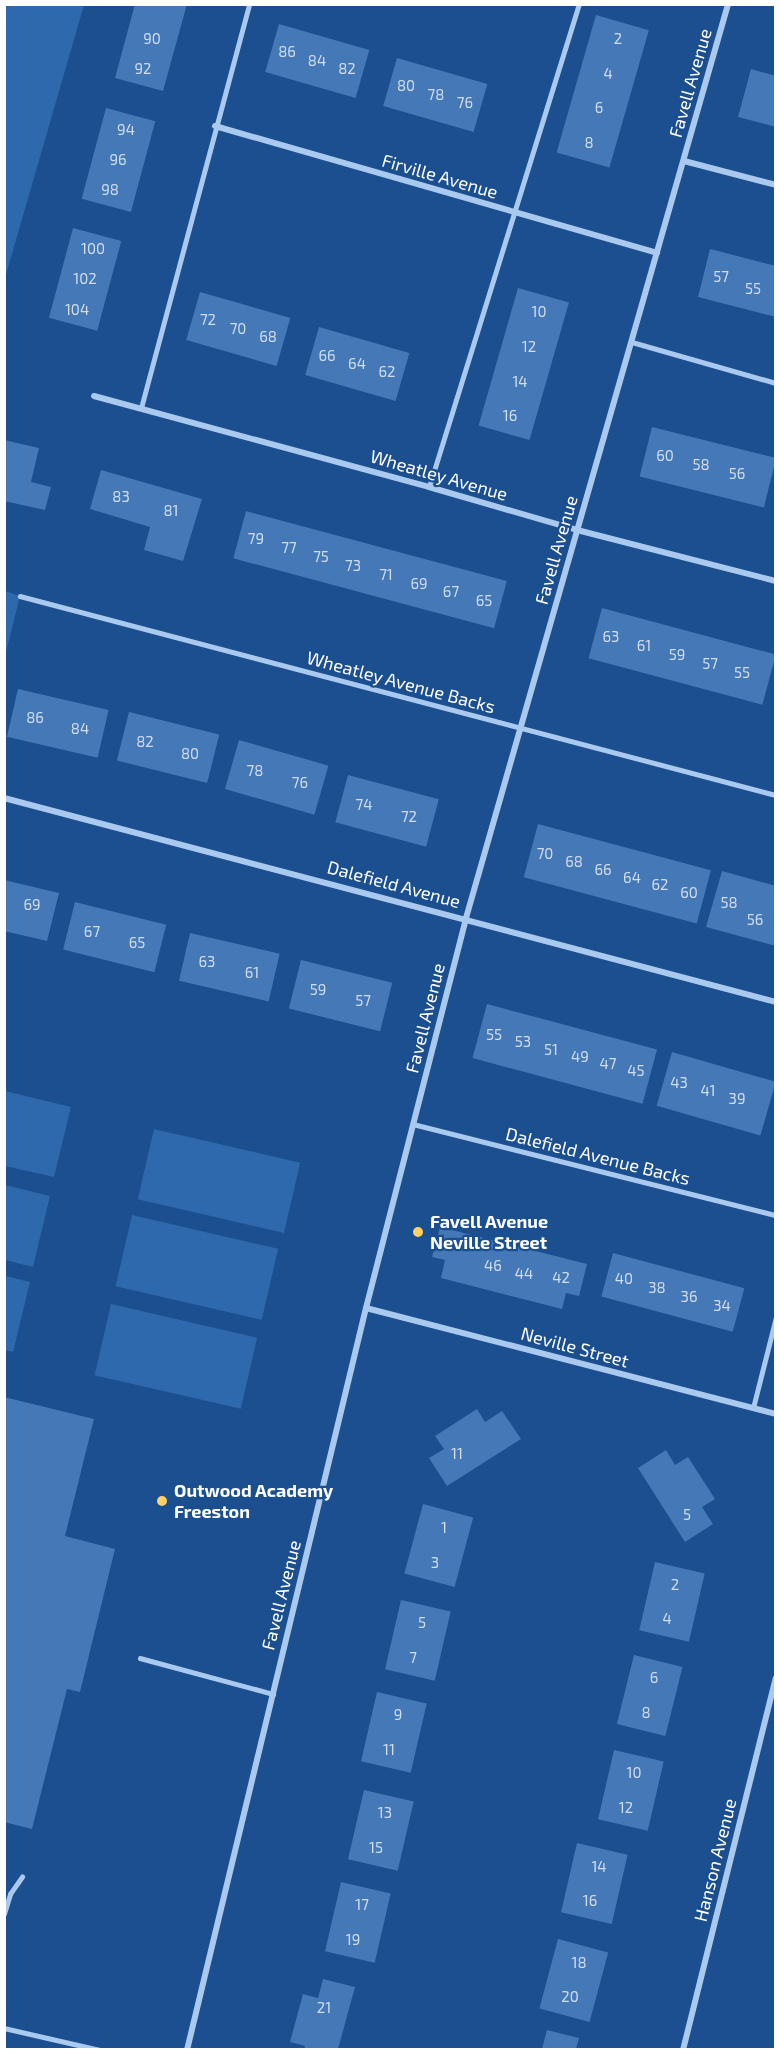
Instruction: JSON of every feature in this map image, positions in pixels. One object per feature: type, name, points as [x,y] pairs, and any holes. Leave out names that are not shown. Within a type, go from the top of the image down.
[{"type":"street","name":"Favell Avenue","points":[[188,2049],[366,1308],[466,918],[728,4]]},
{"type":"street","name":"Firville Avenue","points":[[215,126],[657,253]]},
{"type":"street","points":[[684,161],[776,186]]},
{"type":"street","name":"Wheatley Avenue","points":[[94,396],[429,487],[577,530],[776,581]]},
{"type":"street","name":"Dalefield Avenue","points":[[4,798],[466,918],[776,1002]]},
{"type":"street","name":"Neville Street","points":[[366,1308],[776,1414]]},
{"type":"street","name":"Hanson Avenue","points":[[683,2049],[776,1678]]},
{"type":"lane","points":[[141,408],[249,4]]},
{"type":"lane","points":[[429,487],[512,213],[579,4]]},
{"type":"lane","points":[[632,342],[776,383]]},
{"type":"lane","name":"Wheatley Avenue Backs","points":[[20,596],[776,795]]},
{"type":"lane","name":"Dalefield Avenue Backs","points":[[413,1124],[776,1215]]},
{"type":"lane","points":[[753,1408],[776,1317]]},
{"type":"lane","points":[[140,1658],[273,1694]]},
{"type":"lane","points":[[4,1914],[10,1894],[22,1877]]},
{"type":"lane","points":[[4,2028],[100,2049]]},
{"type":"shaded area","points":[[4,5],[84,5],[5,278]]},
{"type":"shaded area","points":[[5,591],[20,596],[5,656]]},
{"type":"shaded area","points":[[5,1091],[71,1107],[54,1177],[5,1166]]},
{"type":"shaded area","points":[[154,1129],[300,1163],[284,1233],[138,1199]]},
{"type":"shaded area","points":[[5,1185],[50,1196],[33,1267],[5,1260]]},
{"type":"shaded area","points":[[132,1215],[278,1249],[262,1320],[116,1286]]},
{"type":"shaded area","points":[[5,1276],[30,1282],[13,1352],[5,1350]]},
{"type":"shaded area","points":[[111,1304],[257,1338],[241,1409],[95,1375]]},
{"type":"building","points":[[135,4],[187,4],[163,91],[115,78]]},
{"type":"building","points":[[596,15],[649,30],[609,168],[557,152]]},
{"type":"building","points":[[279,24],[369,50],[356,98],[265,72]]},
{"type":"building","points":[[397,58],[487,84],[474,132],[383,106]]},
{"type":"building","points":[[751,69],[776,76],[776,127],[738,117]]},
{"type":"building","points":[[106,108],[155,121],[131,212],[82,199]]},
{"type":"building","points":[[73,228],[121,241],[97,331],[49,318]]},
{"type":"building","points":[[710,249],[776,266],[776,317],[698,297]]},
{"type":"building","points":[[518,288],[569,303],[530,440],[479,425]]},
{"type":"building","points":[[200,292],[290,318],[277,366],[186,340]]},
{"type":"building","points":[[319,327],[409,353],[396,401],[305,375]]},
{"type":"building","points":[[652,427],[776,458],[764,507],[640,476]]},
{"type":"building","points":[[4,440],[39,448],[31,482],[51,487],[45,510],[4,501]]},
{"type":"building","points":[[101,470],[202,499],[183,561],[144,550],[150,527],[90,509]]},
{"type":"building","points":[[246,511],[507,581],[494,628],[233,558]]},
{"type":"building","points":[[602,608],[776,655],[762,705],[589,658]]},
{"type":"building","points":[[18,689],[109,710],[98,758],[7,737]]},
{"type":"building","points":[[129,712],[219,734],[207,783],[117,761]]},
{"type":"building","points":[[239,740],[328,766],[314,815],[225,789]]},
{"type":"building","points":[[348,775],[439,799],[426,847],[335,822]]},
{"type":"building","points":[[538,824],[711,870],[697,923],[524,877]]},
{"type":"building","points":[[722,871],[776,886],[776,946],[706,927]]},
{"type":"building","points":[[4,880],[59,893],[47,941],[4,931]]},
{"type":"building","points":[[75,902],[166,925],[154,972],[63,950]]},
{"type":"building","points":[[190,933],[280,954],[269,1001],[179,981]]},
{"type":"building","points":[[301,960],[392,983],[380,1031],[289,1009]]},
{"type":"building","points":[[487,1004],[657,1050],[643,1104],[473,1058]]},
{"type":"building","points":[[672,1052],[776,1082],[760,1136],[657,1106]]},
{"type":"building","points":[[440,1227],[587,1264],[579,1296],[566,1293],[562,1309],[441,1278],[445,1260],[432,1257]]},
{"type":"building","points":[[613,1253],[744,1288],[733,1332],[601,1296]]},
{"type":"building","points":[[4,1397],[94,1419],[65,1536],[115,1549],[80,1692],[67,1689],[32,1829],[4,1822]]},
{"type":"building","points":[[477,1409],[485,1422],[502,1411],[521,1439],[447,1486],[429,1458],[444,1449],[435,1436]]},
{"type":"building","points":[[666,1450],[675,1465],[688,1457],[715,1499],[702,1507],[713,1524],[685,1542],[638,1468]]},
{"type":"building","points":[[423,1504],[473,1517],[455,1587],[404,1574]]},
{"type":"building","points":[[655,1562],[705,1573],[689,1642],[639,1630]]},
{"type":"building","points":[[401,1600],[451,1611],[435,1681],[385,1669]]},
{"type":"building","points":[[634,1655],[683,1667],[665,1736],[617,1724]]},
{"type":"building","points":[[377,1692],[427,1703],[411,1773],[361,1761]]},
{"type":"building","points":[[614,1750],[664,1761],[648,1831],[598,1819]]},
{"type":"building","points":[[364,1790],[414,1801],[398,1871],[348,1859]]},
{"type":"building","points":[[577,1843],[628,1855],[612,1924],[561,1912]]},
{"type":"building","points":[[341,1882],[391,1893],[375,1963],[325,1951]]},
{"type":"building","points":[[558,1939],[608,1952],[590,2022],[539,2009]]},
{"type":"building","points":[[323,1979],[355,1987],[338,2049],[304,2049],[305,2046],[290,2042],[303,1994],[318,1998]]},
{"type":"building","points":[[547,2030],[579,2038],[576,2049],[542,2049]]},
{"type":"place","name":"Favell Avenue Neville Street","points":[[418,1232]]},
{"type":"place","name":"Outwood Academy Freeston","points":[[162,1501]]}]
